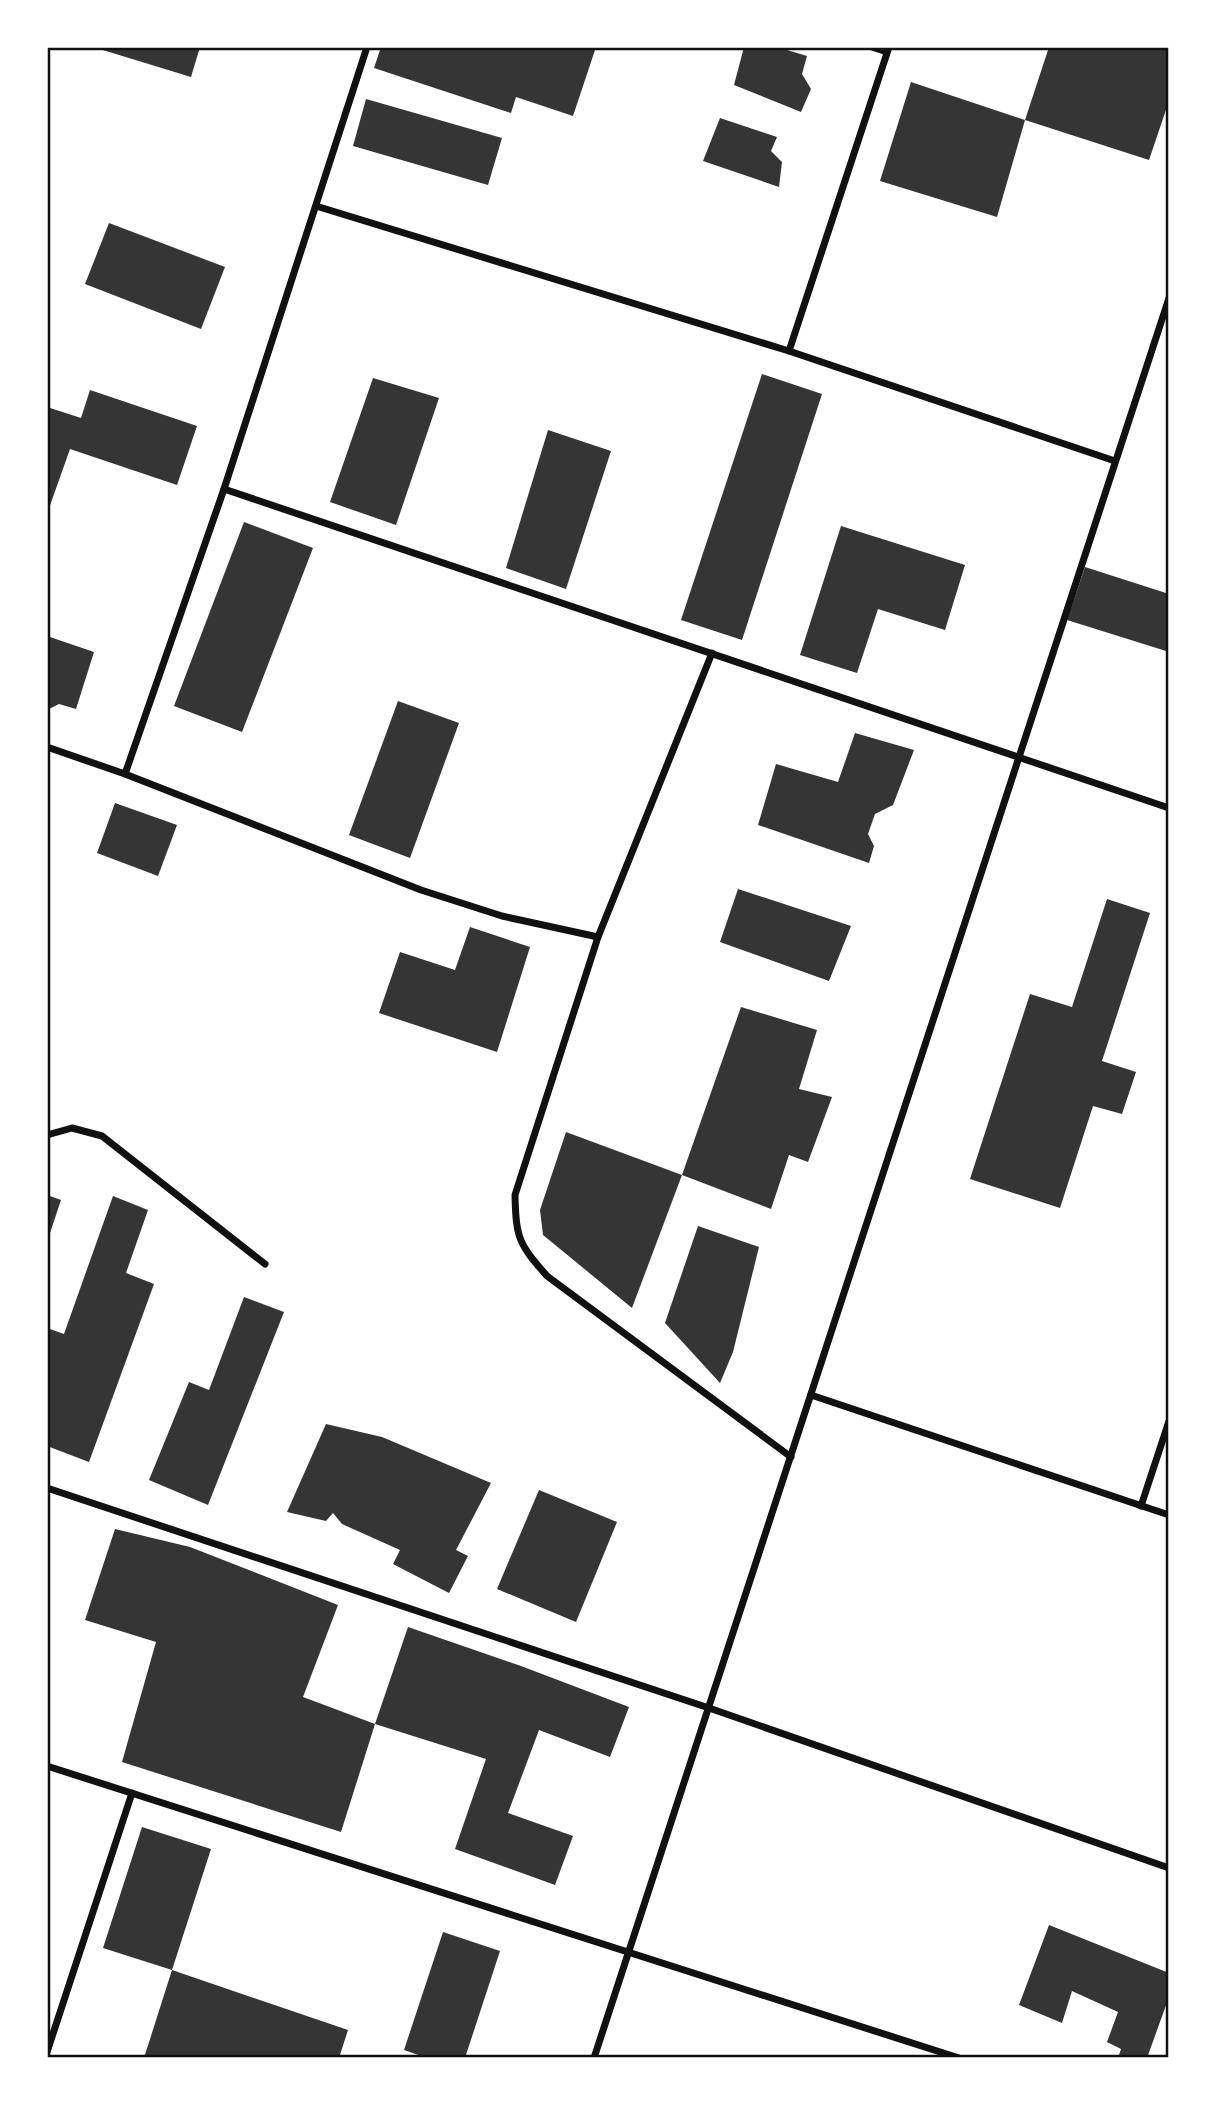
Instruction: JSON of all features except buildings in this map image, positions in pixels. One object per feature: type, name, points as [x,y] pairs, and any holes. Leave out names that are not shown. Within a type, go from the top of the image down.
[{"type":"street","points":[[125,774],[224,489],[367,47]]},
{"type":"street","points":[[789,351],[888,50],[872,47]]},
{"type":"street","points":[[316,206],[789,351],[1115,461]]},
{"type":"street","points":[[594,2058],[1169,298]]},
{"type":"street","points":[[224,489],[1169,808]]},
{"type":"street","points":[[712,653],[598,937],[515,1195],[516,1225],[523,1249],[547,1276],[791,1457]]},
{"type":"street","points":[[47,747],[125,774],[421,890],[502,916],[598,937]]},
{"type":"street","points":[[47,1135],[72,1128],[102,1136],[265,1264]]},
{"type":"street","points":[[811,1395],[1169,1515]]},
{"type":"street","points":[[1142,1506],[1169,1421]]},
{"type":"street","points":[[47,1488],[709,1708],[1169,1868]]},
{"type":"street","points":[[47,1766],[959,2058]]},
{"type":"street","points":[[47,2052],[132,1793]]}]
